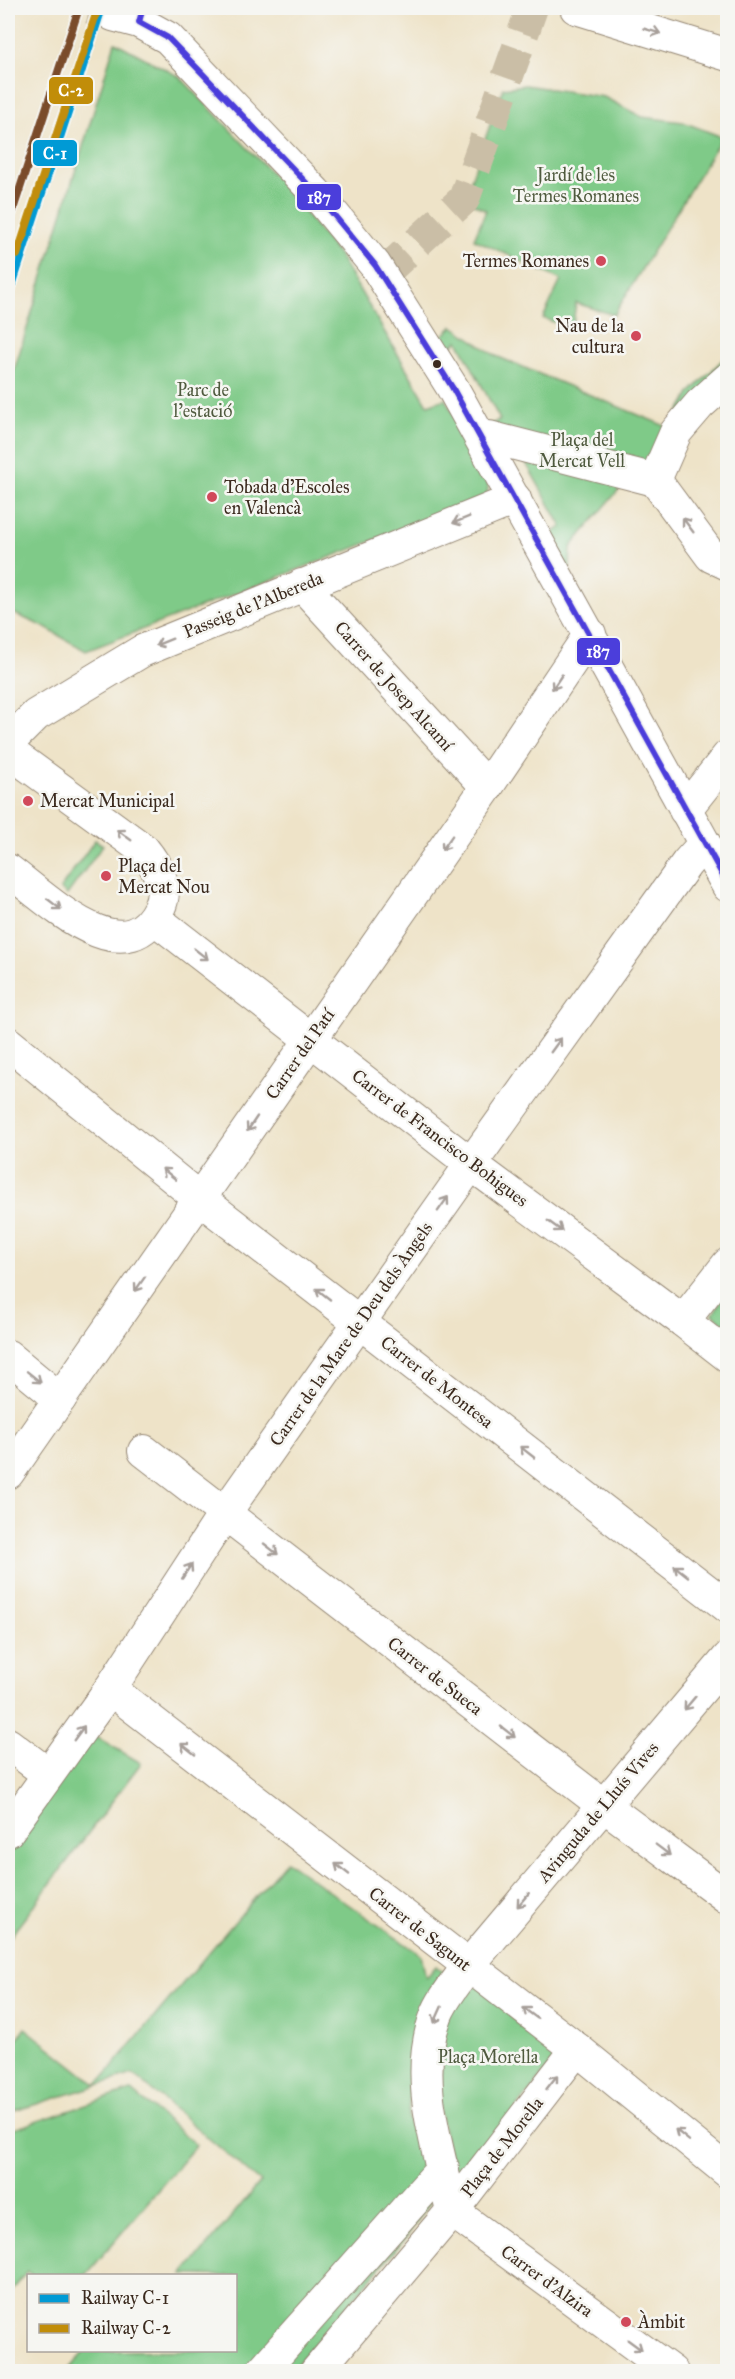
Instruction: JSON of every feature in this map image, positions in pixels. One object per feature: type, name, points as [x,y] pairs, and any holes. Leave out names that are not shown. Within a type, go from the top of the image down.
[{"type":"street","points":[[576,8],[728,55]]},
{"type":"street","points":[[132,15],[168,38],[203,74],[315,192],[375,265],[452,387],[728,886]]},
{"type":"street","points":[[655,480],[676,432],[700,404],[728,379]]},
{"type":"street","points":[[489,437],[655,480],[711,556],[728,564]]},
{"type":"street","name":"Passeig de l'Albereda","points":[[8,742],[36,715],[142,651],[515,499]]},
{"type":"street","name":"Carrer de Josep Alcamí","points":[[302,585],[487,787]]},
{"type":"street","name":"Carrer del Patí","points":[[8,1473],[487,787],[590,634]]},
{"type":"street","points":[[8,751],[144,850],[156,864],[162,884],[163,901],[154,918],[143,930],[120,938],[95,932],[8,870]]},
{"type":"street","points":[[685,810],[728,756]]},
{"type":"street","name":"Carrer de la Mare de Deu dels Àngels","points":[[8,1831],[110,1689],[225,1513],[471,1164],[687,863],[704,844]]},
{"type":"street","name":"Carrer de Francisco Bohigues","points":[[154,918],[471,1164],[728,1356]]},
{"type":"street","name":"Carrer de Montesa","points":[[8,1043],[200,1199],[728,1607]]},
{"type":"street","points":[[683,1321],[728,1264]]},
{"type":"street","points":[[8,1356],[60,1399]]},
{"type":"street","name":"Carrer de Sueca","points":[[144,1450],[603,1805],[728,1898]]},
{"type":"street","name":"Avinguda de Lluís Vives","points":[[468,1966],[728,1658]]},
{"type":"street","name":"Carrer de Sagunt","points":[[110,1689],[578,2049],[728,2172]]},
{"type":"street","points":[[8,1744],[48,1774]]},
{"type":"street","name":"Plaça de Morella","points":[[452,2211],[427,2097],[427,2050],[436,2015],[468,1966]]},
{"type":"street","name":"Plaça de Morella","points":[[452,2211],[578,2049]]},
{"type":"street","points":[[261,2372],[443,2168]]},
{"type":"street","points":[[323,2369],[452,2211]]},
{"type":"street","name":"Carrer d'Alzira","points":[[452,2211],[672,2372]]},
{"type":"green space","name":"Parc de l'estació","points":[[115,42],[180,77],[282,184],[340,257],[428,405],[445,399],[489,477],[487,497],[86,651],[42,626],[8,611],[8,390]]},
{"type":"green space","name":"Jardí de les Termes Romanes","points":[[525,85],[604,97],[642,117],[683,122],[722,137],[614,315],[576,303],[572,329],[543,318],[561,280],[474,239],[486,210],[464,199],[503,88]]},
{"type":"green space","name":"Plaça del Mercat Vell","points":[[453,326],[496,356],[670,428],[691,392],[727,355],[727,401],[707,413],[622,486],[571,547],[570,567],[564,570],[545,537],[562,527],[513,440],[482,428],[500,420],[458,341],[445,351],[437,341]]},
{"type":"green space","points":[[95,840],[103,845],[67,895],[60,889]]},
{"type":"green space","points":[[727,1291],[727,1327],[713,1314]]},
{"type":"green space","points":[[91,1734],[141,1763],[8,1940],[8,1853]]},
{"type":"green space","points":[[286,1861],[421,1955],[426,1978],[436,1966],[445,1974],[414,2027],[408,2118],[432,2199],[405,2239],[291,2371],[67,2371],[84,2352],[237,2352],[237,2274],[184,2274],[260,2182],[133,2074],[8,2113],[8,2052],[25,2028],[97,2085]]},
{"type":"green space","name":"Plaça Morella","points":[[479,1982],[563,2049],[456,2186],[439,2109],[445,2014]]},
{"type":"green space","points":[[131,2090],[196,2145],[87,2274],[30,2274],[27,2272],[8,2296],[8,2131]]},
{"type":"tunnel","points":[[90,8],[113,15]]},
{"type":"tunnel","points":[[382,275],[464,199],[532,8]]},
{"type":"rail line","name":"C-1","points":[[8,298],[102,8]]},
{"type":"rail line","name":"C-2","points":[[17,255],[97,11]]},
{"type":"transit line","points":[[8,225],[79,8]]},
{"type":"transit line","name":"187","points":[[143,8],[139,22],[168,38],[203,74],[315,192],[375,265],[452,387],[728,885]]},
{"type":"place","name":"Termes Romanes","points":[[601,261]]},
{"type":"place","name":"Nau de la cultura","points":[[636,336]]},
{"type":"place","name":"Tobada d'Escoles en Valencà","points":[[212,497]]},
{"type":"place","name":"Mercat Municipal","points":[[28,801]]},
{"type":"place","name":"Plaça del Mercat Nou","points":[[106,876]]},
{"type":"place","name":"Àmbit","points":[[626,2322]]}]
